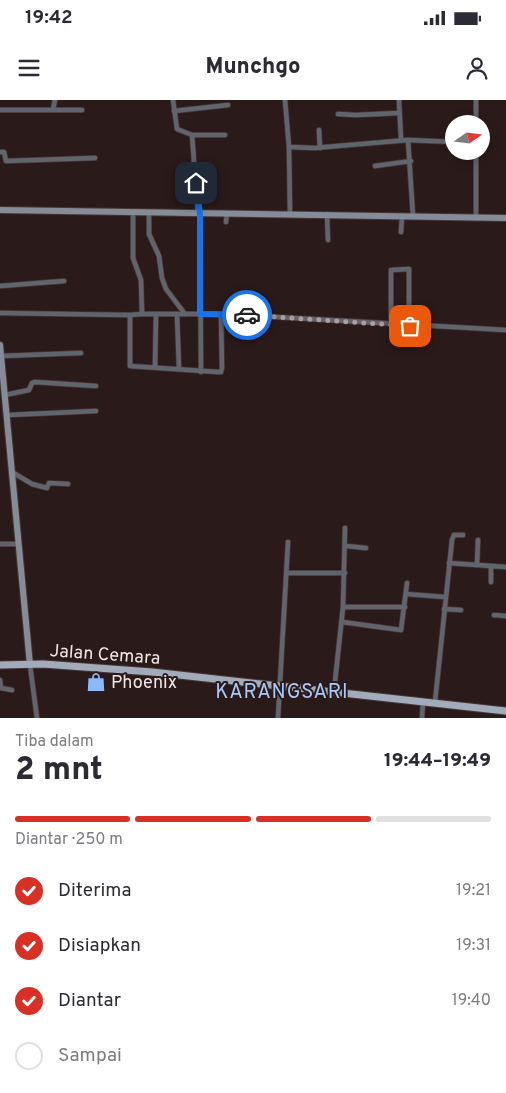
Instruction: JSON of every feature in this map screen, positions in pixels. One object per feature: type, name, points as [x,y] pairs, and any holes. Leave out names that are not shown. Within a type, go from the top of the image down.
[{"type":"main road","points":[[0,210],[199,214],[290,213],[506,218]]},
{"type":"main road","points":[[0,345],[30,665]]},
{"type":"main road","name":"Jalan Cemara","points":[[0,665],[106,668],[279,685],[506,711]]},
{"type":"street","points":[[53,109],[55,100]]},
{"type":"street","points":[[173,100],[177,129],[192,135],[225,135]]},
{"type":"street","points":[[285,100],[289,147],[290,213]]},
{"type":"street","points":[[399,100],[401,140]]},
{"type":"street","points":[[476,100],[476,115]]},
{"type":"street","points":[[174,111],[228,105]]},
{"type":"street","points":[[0,110],[82,110]]},
{"type":"street","points":[[338,114],[356,116],[399,113]]},
{"type":"street","points":[[319,130],[320,148]]},
{"type":"street","points":[[192,135],[199,214],[201,372]]},
{"type":"street","points":[[289,147],[320,148],[401,140],[445,142]]},
{"type":"street","points":[[408,140],[411,161],[413,216]]},
{"type":"street","points":[[0,152],[4,152],[6,162],[95,158]]},
{"type":"street","points":[[476,160],[476,218]]},
{"type":"street","points":[[375,166],[411,161]]},
{"type":"street","points":[[133,212],[133,258],[140,276],[142,314]]},
{"type":"street","points":[[150,212],[149,234],[160,256],[162,278],[166,289],[185,314]]},
{"type":"street","points":[[226,222],[227,213]]},
{"type":"street","points":[[328,214],[328,240]]},
{"type":"street","points":[[401,232],[402,216]]},
{"type":"street","points":[[391,324],[391,270],[409,269],[410,326]]},
{"type":"street","points":[[0,286],[64,281]]},
{"type":"street","points":[[0,313],[221,314],[506,330]]},
{"type":"street","points":[[155,367],[156,314]]},
{"type":"street","points":[[177,314],[179,368]]},
{"type":"street","points":[[130,315],[130,366],[179,368],[201,372],[222,371],[221,314]]},
{"type":"street","points":[[1,356],[81,353]]},
{"type":"street","points":[[5,395],[29,390],[35,382],[96,386]]},
{"type":"street","points":[[8,415],[96,411]]},
{"type":"street","points":[[12,472],[32,484],[47,488],[49,483],[68,484]]},
{"type":"street","points":[[334,691],[342,622],[346,546],[345,528]]},
{"type":"street","points":[[435,702],[452,536],[463,535]]},
{"type":"street","points":[[477,565],[478,540]]},
{"type":"street","points":[[278,718],[288,542]]},
{"type":"street","points":[[0,544],[18,544]]},
{"type":"street","points":[[346,546],[366,548]]},
{"type":"street","points":[[450,563],[506,567]]},
{"type":"street","points":[[491,566],[491,582]]},
{"type":"street","points":[[287,573],[345,573]]},
{"type":"street","points":[[342,622],[400,631],[403,628],[407,583]]},
{"type":"street","points":[[406,594],[445,597]]},
{"type":"street","points":[[343,607],[406,607]]},
{"type":"street","points":[[444,609],[461,610]]},
{"type":"street","points":[[494,615],[506,616]]},
{"type":"street","points":[[30,665],[37,718]]},
{"type":"street","points":[[0,680],[1,688],[12,690]]},
{"type":"street","points":[[422,718],[423,701]]},
{"type":"way so far","points":[[247,315],[322,318],[410,326]]},
{"type":"place","name":"Phoenix","points":[[96,682]]},
{"type":"district","name":"KARANGSARI","points":[[282,691]]},
{"type":"route","points":[[196,183],[198,214],[200,214],[200,314],[247,315]]}]
